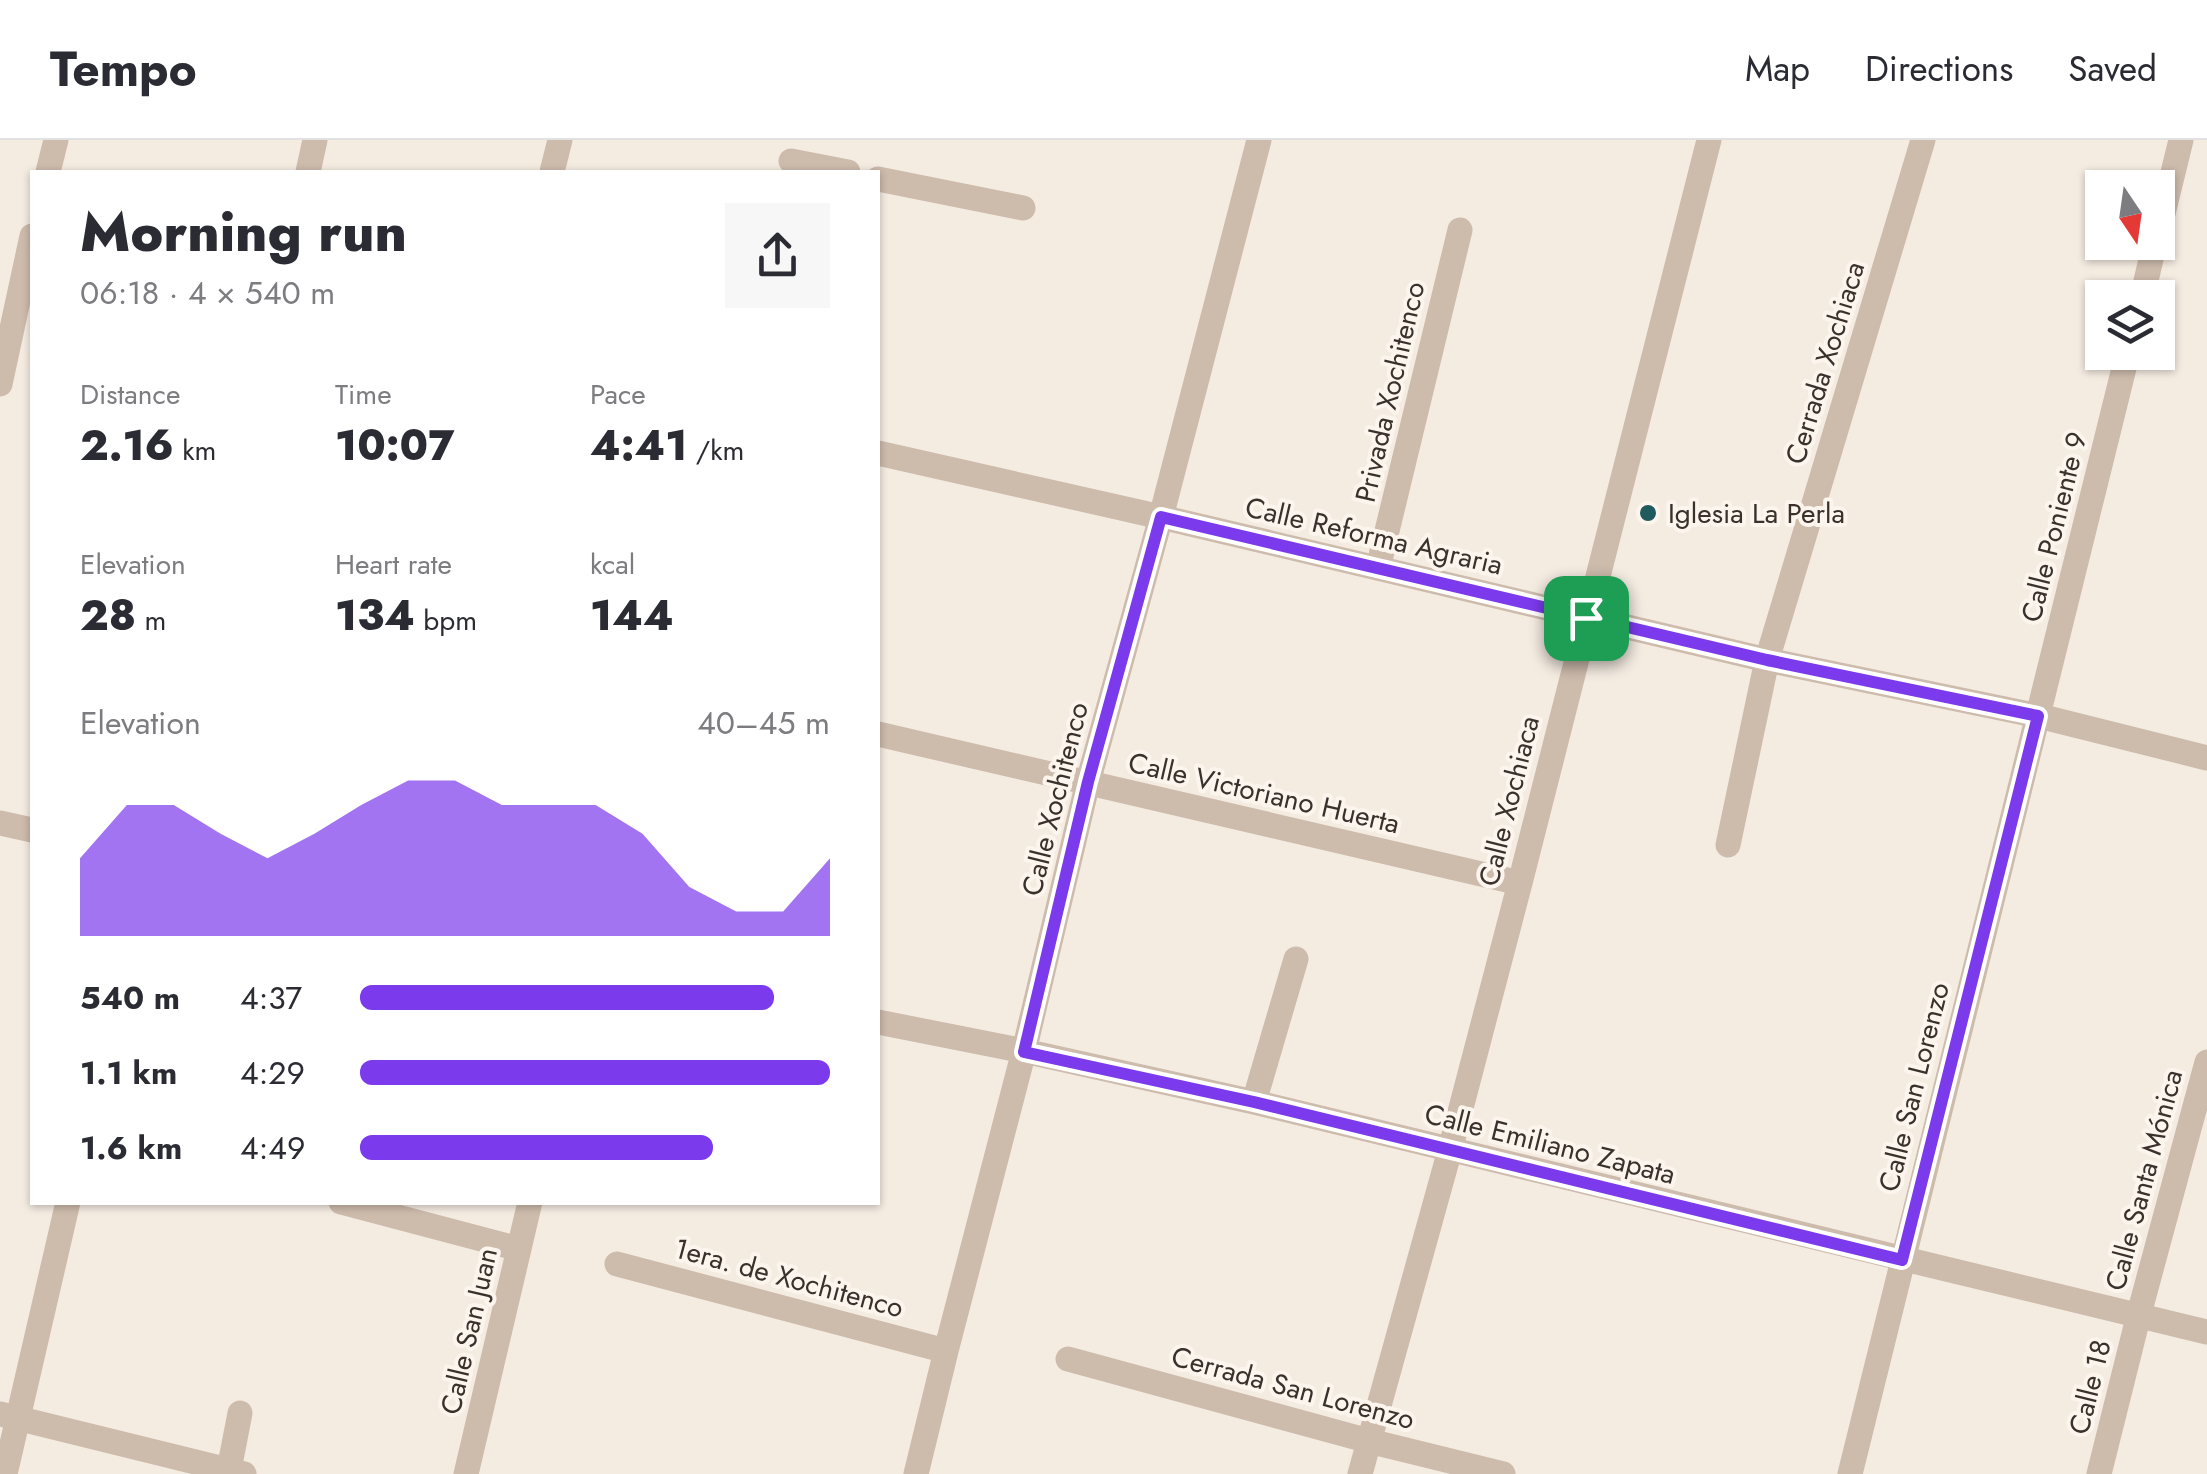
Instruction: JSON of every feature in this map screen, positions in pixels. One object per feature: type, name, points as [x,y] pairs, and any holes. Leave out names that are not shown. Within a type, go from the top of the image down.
[{"type":"street","points":[[48,170],[56,140]]},
{"type":"street","points":[[308,170],[315,140]]},
{"type":"street","points":[[552,170],[560,140]]},
{"type":"street","name":"Calle Xochitenco","points":[[916,1474],[1024,1052],[1088,782],[1259,140]]},
{"type":"street","name":"Calle Xochiaca","points":[[1360,1474],[1520,883],[1709,140]]},
{"type":"street","name":"Cerrada Xochiaca","points":[[1728,845],[1767,660],[1924,140]]},
{"type":"street","points":[[2174,170],[2181,140]]},
{"type":"street","points":[[792,158],[840,170]]},
{"type":"street","points":[[880,178],[1023,208]]},
{"type":"street","name":"Privada Xochitenco","points":[[1378,568],[1460,230]]},
{"type":"street","points":[[0,256],[29,262],[0,384]]},
{"type":"street","name":"Calle Poniente 9","points":[[2038,716],[2124,370]]},
{"type":"street","name":"Calle Reforma Agraria","points":[[880,454],[1767,660],[2038,716],[2207,758]]},
{"type":"street","name":"Calle San Lorenzo","points":[[1850,1474],[2038,716]]},
{"type":"street","name":"Calle Victoriano Huerta","points":[[880,734],[1520,883]]},
{"type":"street","points":[[0,823],[30,830]]},
{"type":"street","points":[[1254,1102],[1296,959]]},
{"type":"street","name":"Calle Emiliano Zapata","points":[[880,1022],[1254,1102],[2207,1332]]},
{"type":"street","name":"Calle Santa Mónica","points":[[2139,1314],[2207,1062]]},
{"type":"street","points":[[6,1474],[10,1417],[67,1205]]},
{"type":"street","points":[[352,1205],[519,1249]]},
{"type":"street","name":"Calle San Juan","points":[[466,1474],[529,1205]]},
{"type":"street","name":"1era. de Xochitenco","points":[[617,1264],[946,1350]]},
{"type":"street","name":"Calle 18","points":[[2099,1474],[2139,1314]]},
{"type":"street","name":"Cerrada San Lorenzo","points":[[1068,1359],[1503,1474]]},
{"type":"street","points":[[10,1417],[237,1472],[240,1413]]},
{"type":"place","name":"Iglesia La Perla","points":[[1648,513]]},
{"type":"route","points":[[1161,517],[1586,618],[2038,716],[1902,1260],[1254,1102],[1024,1052],[1088,782],[1161,517]]}]
